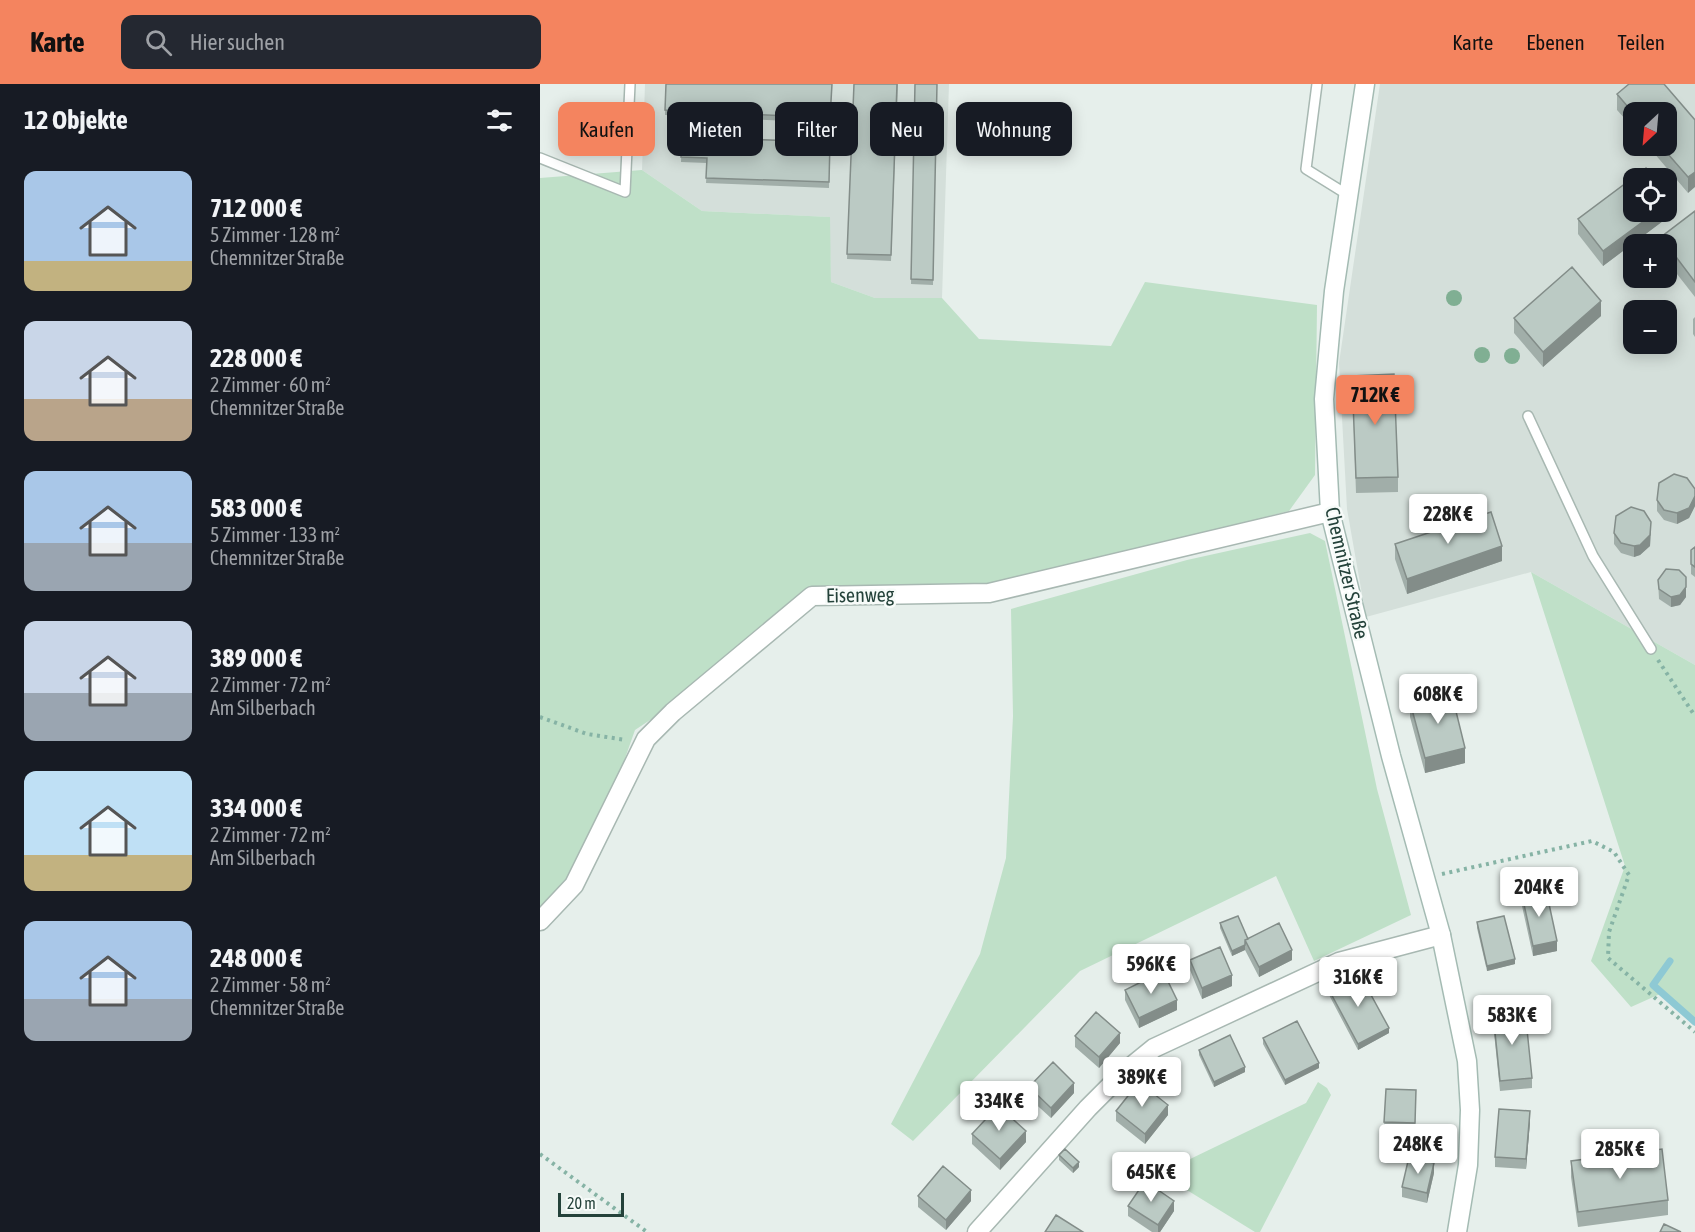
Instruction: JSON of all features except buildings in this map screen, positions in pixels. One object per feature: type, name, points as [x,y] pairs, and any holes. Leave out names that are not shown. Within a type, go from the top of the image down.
[{"type":"street","name":"Chemnitzer Straße","points":[[1365,84],[1334,291],[1324,399],[1330,512],[1390,756],[1441,935],[1467,1061],[1470,1110],[1467,1165],[1457,1232]]},
{"type":"street","name":"Eisenweg","points":[[540,921],[574,885],[646,739],[673,712],[812,596],[989,592],[1330,512]]},
{"type":"street","points":[[977,1232],[1096,1099],[1154,1048],[1338,962],[1441,935]]},
{"type":"lane","points":[[540,158],[625,192],[630,84]]},
{"type":"lane","points":[[1317,84],[1306,169],[1349,195]]},
{"type":"lane","points":[[1528,416],[1593,556],[1651,649]]},
{"type":"path","points":[[1651,649],[1693,713]]},
{"type":"path","points":[[540,717],[587,734],[623,740],[646,739]]},
{"type":"path","points":[[1424,879],[1592,841],[1614,852],[1629,875],[1609,932],[1608,958],[1695,1032]]},
{"type":"path","points":[[540,1154],[647,1232]]},
{"type":"shaded area","points":[[645,84],[949,84],[942,298],[875,298],[831,282],[829,217],[702,211],[642,170],[642,156],[655,156],[655,102],[644,102]]},
{"type":"shaded area","points":[[1380,84],[1695,84],[1695,665],[1531,572],[1366,617],[1347,509],[1339,363]]},
{"type":"green space","points":[[642,170],[702,211],[830,217],[831,282],[875,298],[942,298],[979,339],[1111,346],[1145,282],[1317,305],[1315,475],[1289,511],[987,588],[811,591],[656,716],[635,730],[623,764],[564,886],[540,911],[540,178]]},
{"type":"green space","points":[[1310,533],[1325,541],[1377,789],[1411,915],[1314,961],[1276,876],[1080,971],[913,1141],[891,1124],[980,954],[1006,858],[1013,716],[1011,609],[1187,560]]},
{"type":"green space","points":[[1531,572],[1695,665],[1695,1026],[1660,994],[1631,1007],[1591,961],[1625,866]]},
{"type":"green space","points":[[1318,1082],[1327,1088],[1331,1095],[1260,1232],[1255,1232],[1169,1179],[1186,1161],[1306,1103]]},
{"type":"waterway","points":[[1670,961],[1653,985],[1695,1022]]}]
